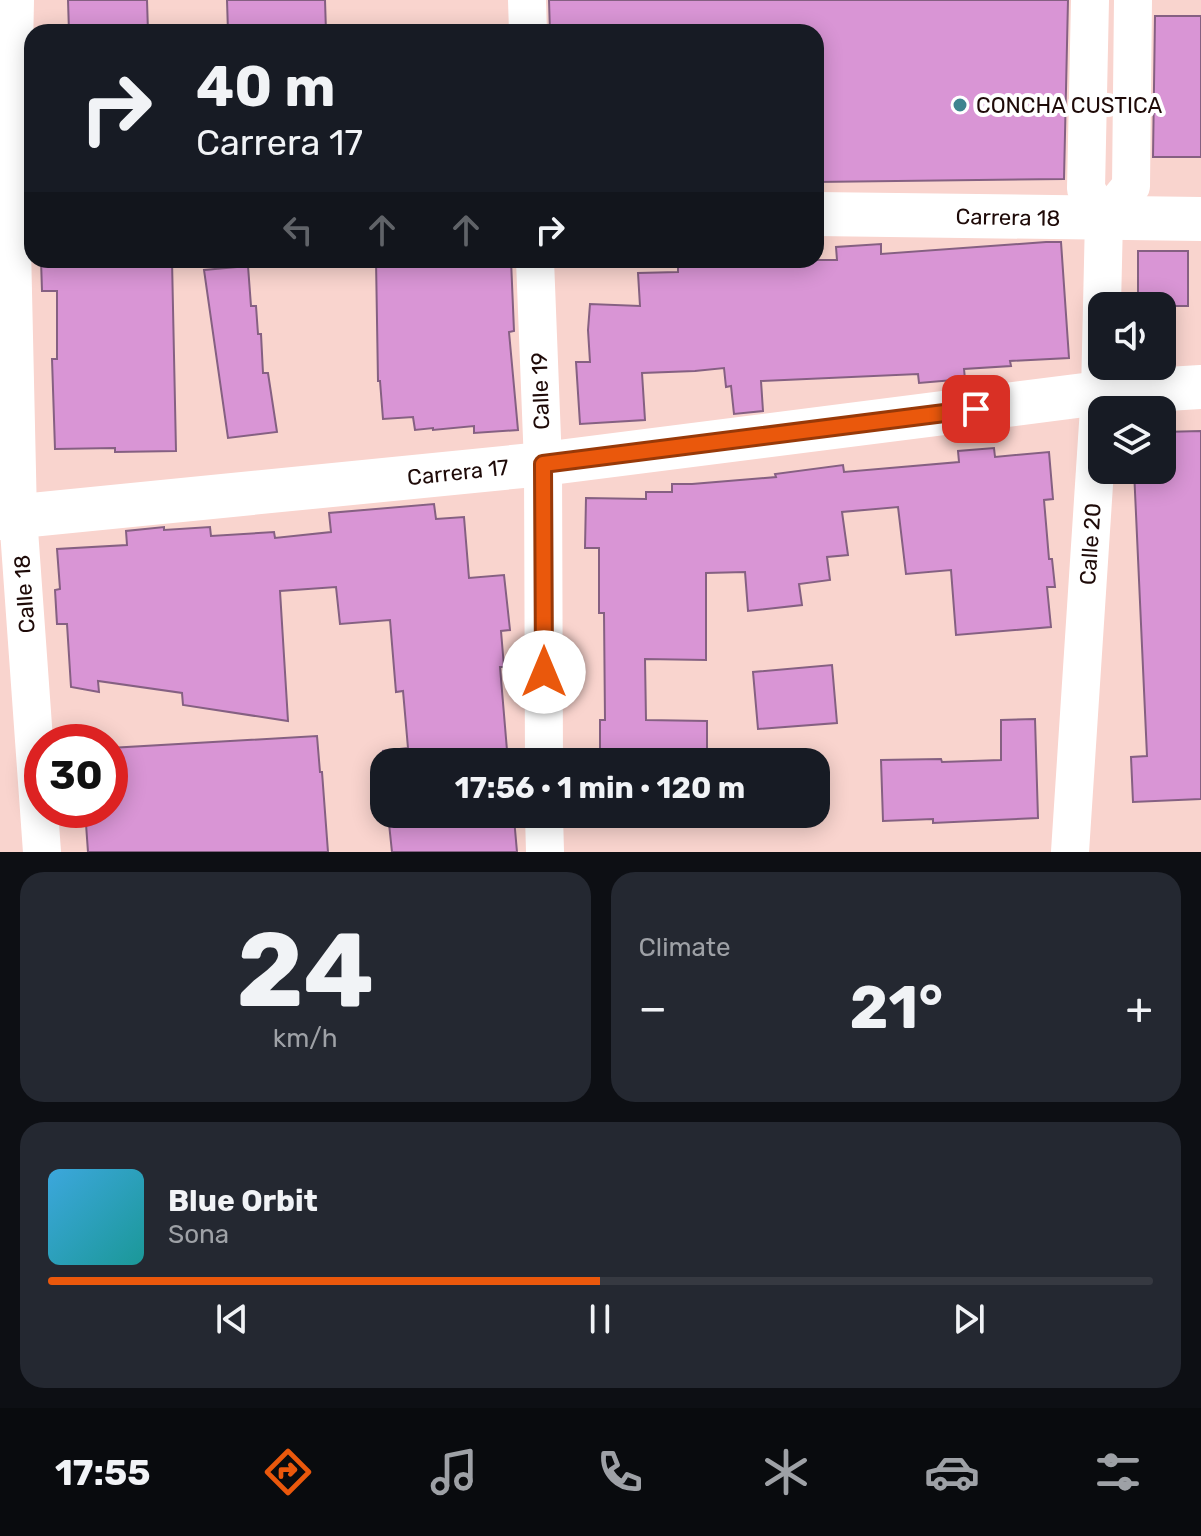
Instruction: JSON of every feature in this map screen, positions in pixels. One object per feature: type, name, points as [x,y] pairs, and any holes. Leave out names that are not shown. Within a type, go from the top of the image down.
[{"type":"street","name":"Calle 18","points":[[15,0],[9,517],[42,852]]},
{"type":"street","points":[[527,0],[528,24]]},
{"type":"street","name":"Calle 20","points":[[1070,852],[1100,393],[1104,219],[1086,189],[1090,0]]},
{"type":"street","points":[[1104,219],[1131,186],[1133,0]]},
{"type":"street","name":"Carrera 18","points":[[824,214],[1201,219]]},
{"type":"street","name":"Calle 19","points":[[535,268],[543,464],[544,748]]},
{"type":"street","name":"Carrera 17","points":[[9,517],[543,464],[1100,393],[1201,387]]},
{"type":"street","points":[[544,828],[545,852]]},
{"type":"building","points":[[68,0],[147,0],[148,24],[69,24]]},
{"type":"building","points":[[227,0],[325,0],[326,24],[228,24]]},
{"type":"building","name":"CONCHA CUSTICA","points":[[549,0],[1068,0],[1064,179],[824,182],[824,24],[550,24]]},
{"type":"building","points":[[1155,16],[1201,16],[1201,157],[1153,157]]},
{"type":"building","points":[[1061,242],[1069,358],[1010,361],[1011,366],[964,369],[965,379],[919,383],[918,374],[761,381],[763,411],[734,414],[731,386],[726,387],[724,368],[642,373],[645,420],[580,424],[576,362],[590,362],[590,304],[640,306],[638,273],[678,272],[678,268],[824,268],[824,260],[837,260],[836,247],[881,244],[881,254]]},
{"type":"building","points":[[1138,251],[1188,251],[1188,306],[1176,306],[1176,292],[1138,292]]},
{"type":"building","points":[[41,268],[172,268],[176,451],[55,449],[52,359],[57,359],[57,291],[42,291]]},
{"type":"building","points":[[248,268],[251,306],[256,306],[263,373],[268,373],[277,432],[228,438],[204,270]]},
{"type":"building","points":[[376,268],[511,268],[514,331],[509,332],[518,430],[474,433],[474,426],[415,430],[413,417],[383,419],[378,381]]},
{"type":"building","points":[[1201,431],[1201,799],[1133,802],[1131,757],[1147,756],[1135,484],[1176,484],[1176,432]]},
{"type":"building","points":[[994,448],[995,457],[1049,452],[1053,499],[1044,500],[1049,559],[1052,559],[1055,587],[1047,587],[1051,627],[956,635],[951,570],[906,574],[898,507],[842,512],[848,555],[827,557],[830,580],[799,584],[802,605],[748,611],[745,572],[706,573],[706,660],[645,659],[646,720],[707,721],[707,748],[600,748],[600,720],[605,720],[604,613],[599,613],[599,548],[585,548],[586,498],[646,499],[646,492],[672,492],[672,484],[776,477],[775,474],[843,465],[844,472],[959,462],[958,451]]},
{"type":"building","points":[[434,504],[436,519],[464,517],[469,578],[504,575],[510,630],[501,631],[504,667],[500,667],[507,748],[408,748],[403,691],[396,692],[390,620],[340,624],[336,587],[280,591],[288,721],[183,705],[182,693],[98,681],[99,692],[71,687],[67,624],[57,624],[55,590],[60,589],[57,549],[127,545],[126,531],[164,527],[164,530],[210,527],[211,536],[274,532],[275,538],[331,532],[329,513]]},
{"type":"building","points":[[832,665],[837,723],[758,729],[753,672]]},
{"type":"building","points":[[1035,719],[1038,818],[933,823],[933,819],[883,821],[881,760],[1001,760],[1001,720]]},
{"type":"building","points":[[317,736],[328,852],[88,852],[86,828],[128,828],[128,747]]},
{"type":"building","points":[[389,828],[515,828],[517,852],[392,852]]},
{"type":"place","name":"CONCHA CUSTICA","points":[[960,105]]},
{"type":"route","points":[[544,672],[543,464],[976,409]]}]
